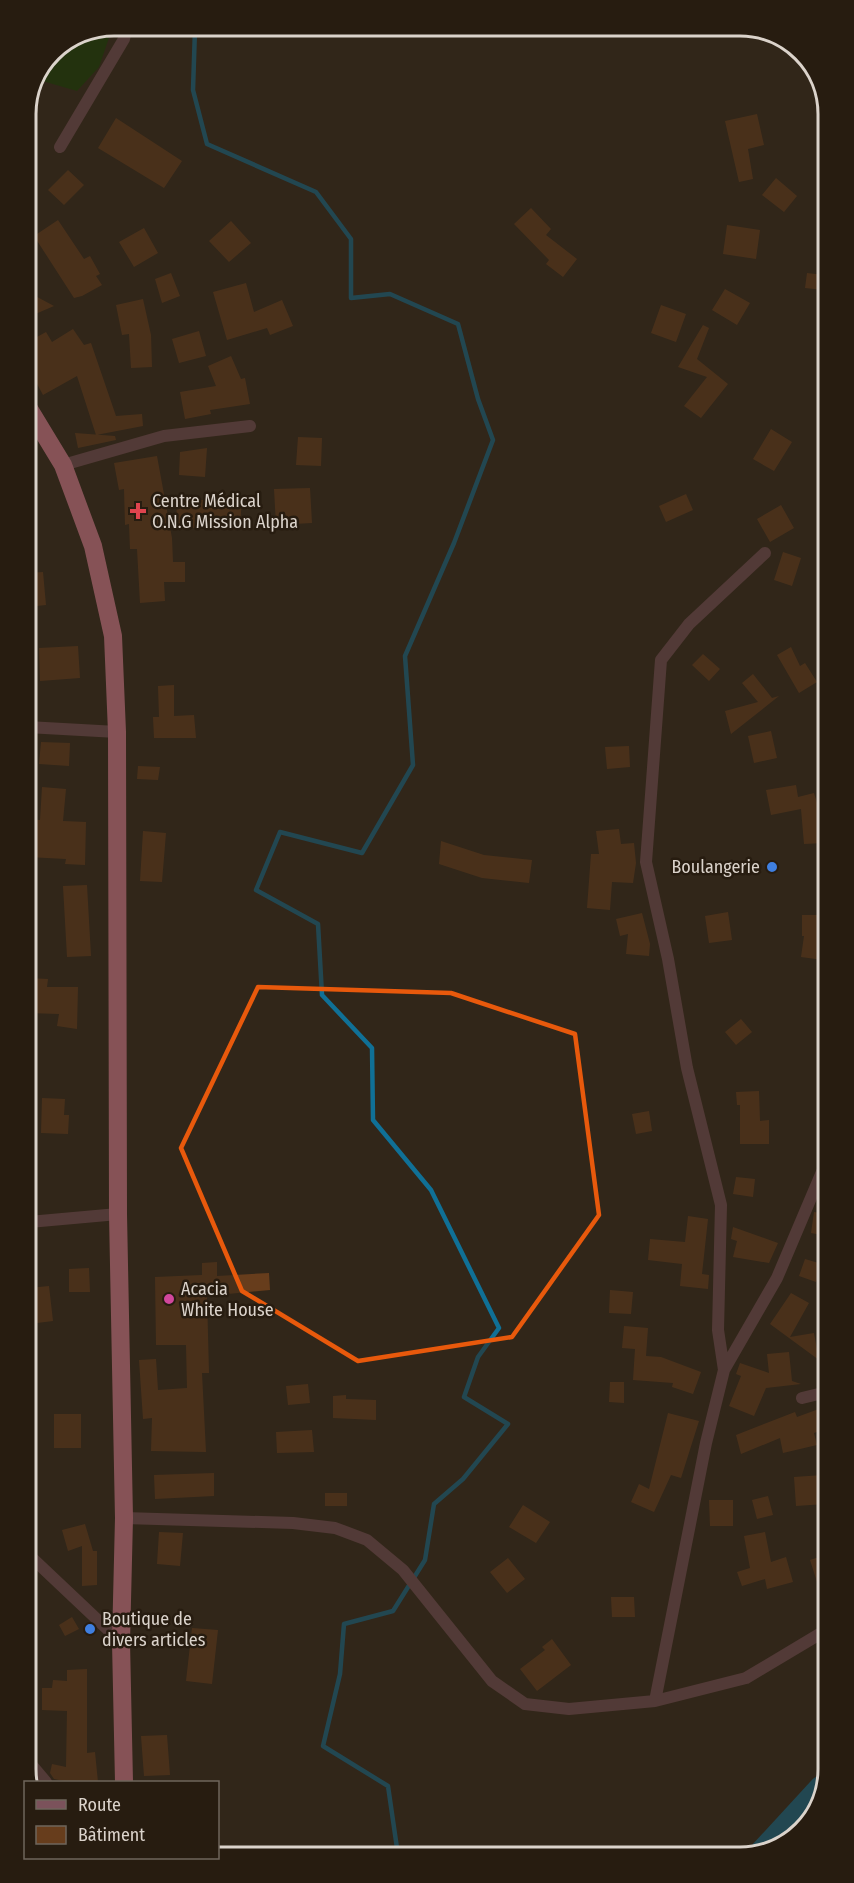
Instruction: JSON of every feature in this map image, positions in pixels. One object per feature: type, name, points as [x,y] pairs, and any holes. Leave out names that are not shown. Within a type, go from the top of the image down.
[{"type":"highway","points":[[36,419],[63,465],[93,546],[113,636],[117,732],[118,1214],[124,1518],[121,1642],[124,1781]]},
{"type":"street","points":[[60,147],[125,36]]},
{"type":"street","points":[[63,465],[164,436],[250,426]]},
{"type":"street","points":[[724,1370],[718,1330],[721,1206],[687,1068],[668,959],[646,862],[661,660],[689,624],[765,553]]},
{"type":"street","points":[[36,728],[117,732]]},
{"type":"street","points":[[655,1701],[706,1443],[724,1370],[777,1278],[818,1181]]},
{"type":"street","points":[[36,1221],[118,1214]]},
{"type":"street","points":[[802,1398],[818,1394]]},
{"type":"street","points":[[124,1518],[293,1523],[335,1528],[367,1540],[403,1570],[492,1681],[525,1704],[569,1709],[655,1701],[746,1678],[818,1635]]},
{"type":"street","points":[[36,1562],[121,1642]]},
{"type":"highlighted area","points":[[258,987],[451,993],[575,1034],[599,1215],[512,1337],[358,1361],[242,1291],[181,1148]]},
{"type":"green space","points":[[109,37],[99,67],[77,91],[44,81],[52,67],[71,49],[84,42]]},
{"type":"building","points":[[757,114],[764,145],[748,149],[753,179],[739,182],[725,121]]},
{"type":"building","points":[[116,118],[182,161],[164,188],[98,148]]},
{"type":"building","points":[[68,170],[84,185],[64,205],[48,190]]},
{"type":"building","points":[[776,178],[797,196],[784,212],[762,195]]},
{"type":"building","points":[[531,208],[551,229],[546,235],[577,259],[563,277],[546,264],[549,260],[514,224]]},
{"type":"building","points":[[58,220],[84,259],[90,256],[100,274],[96,276],[102,285],[74,298],[36,239],[36,235]]},
{"type":"building","points":[[231,221],[251,243],[229,262],[209,241]]},
{"type":"building","points":[[727,225],[760,230],[756,259],[723,254]]},
{"type":"building","points":[[144,228],[158,253],[134,267],[119,242]]},
{"type":"building","points":[[171,273],[180,296],[162,303],[155,279]]},
{"type":"building","points":[[807,273],[818,274],[818,289],[805,288]]},
{"type":"building","points":[[246,283],[254,312],[282,300],[293,326],[270,335],[267,328],[227,340],[213,292]]},
{"type":"building","points":[[725,289],[750,303],[737,325],[712,310]]},
{"type":"building","points":[[36,296],[54,306],[36,314]]},
{"type":"building","points":[[143,299],[151,335],[152,367],[131,368],[129,334],[122,335],[116,305]]},
{"type":"building","points":[[661,305],[686,314],[676,342],[651,333]]},
{"type":"building","points":[[703,325],[709,328],[697,359],[728,384],[701,418],[684,406],[707,377],[678,367]]},
{"type":"building","points":[[73,329],[84,345],[91,343],[116,416],[142,414],[143,426],[96,435],[77,376],[43,395],[36,382],[36,338],[46,332],[52,342]]},
{"type":"building","points":[[199,331],[206,356],[179,363],[172,339]]},
{"type":"building","points":[[231,356],[241,379],[245,378],[250,404],[210,410],[211,414],[185,419],[180,392],[216,386],[208,366]]},
{"type":"building","points":[[771,429],[792,442],[774,471],[753,459]]},
{"type":"building","points":[[75,433],[115,436],[116,440],[78,448]]},
{"type":"building","points":[[298,437],[322,438],[321,466],[296,465]]},
{"type":"building","points":[[207,448],[205,477],[179,475],[180,452]]},
{"type":"building","points":[[157,456],[172,538],[173,562],[185,562],[185,582],[164,582],[165,601],[140,603],[137,549],[130,549],[129,524],[125,525],[124,489],[119,490],[114,463]]},
{"type":"building","points":[[310,488],[312,523],[276,525],[274,489]]},
{"type":"building","points":[[686,494],[693,510],[666,522],[659,506]]},
{"type":"building","points":[[227,496],[242,496],[240,530],[176,527],[177,499],[227,501]]},
{"type":"building","points":[[781,505],[794,528],[770,542],[757,519]]},
{"type":"building","points":[[783,552],[801,558],[792,586],[774,580]]},
{"type":"building","points":[[36,572],[43,572],[46,605],[36,606]]},
{"type":"building","points":[[78,646],[80,678],[40,681],[39,648]]},
{"type":"building","points":[[791,647],[800,666],[805,663],[817,682],[799,693],[777,655]]},
{"type":"building","points":[[703,654],[720,669],[709,681],[692,665]]},
{"type":"building","points":[[753,674],[772,698],[779,696],[731,734],[725,711],[758,702],[742,683]]},
{"type":"building","points":[[174,685],[174,716],[194,715],[196,738],[154,738],[153,717],[159,717],[158,686]]},
{"type":"building","points":[[771,731],[777,758],[754,763],[748,736]]},
{"type":"building","points":[[41,742],[70,743],[69,766],[39,764]]},
{"type":"building","points":[[629,746],[630,767],[607,769],[605,747]]},
{"type":"building","points":[[138,766],[160,767],[158,780],[137,779]]},
{"type":"building","points":[[796,785],[798,797],[814,793],[818,806],[818,843],[804,844],[801,809],[771,815],[766,790]]},
{"type":"building","points":[[42,787],[66,789],[63,821],[86,822],[85,865],[65,864],[66,859],[36,857],[36,820],[40,820]]},
{"type":"building","points":[[619,829],[621,844],[634,843],[636,863],[633,883],[612,882],[610,910],[587,908],[591,854],[599,854],[596,831]]},
{"type":"building","points":[[143,831],[166,833],[162,882],[140,881]]},
{"type":"building","points":[[441,841],[484,855],[532,860],[529,883],[482,878],[439,864]]},
{"type":"building","points":[[87,885],[91,956],[67,957],[63,886]]},
{"type":"building","points":[[728,912],[732,940],[709,943],[705,916]]},
{"type":"building","points":[[642,913],[650,944],[649,956],[626,954],[628,934],[620,936],[616,919]]},
{"type":"building","points":[[802,915],[818,915],[818,959],[801,957],[804,936],[802,936]]},
{"type":"building","points":[[36,978],[48,979],[47,987],[78,987],[77,1029],[57,1026],[59,1014],[36,1013]]},
{"type":"building","points":[[741,1019],[752,1032],[736,1045],[725,1032]]},
{"type":"building","points":[[759,1091],[760,1121],[769,1120],[769,1144],[740,1144],[740,1105],[737,1105],[736,1092]]},
{"type":"building","points":[[42,1098],[65,1099],[64,1115],[69,1115],[68,1134],[41,1133]]},
{"type":"building","points":[[649,1111],[652,1131],[636,1134],[632,1114]]},
{"type":"building","points":[[736,1177],[755,1179],[753,1197],[733,1194]]},
{"type":"building","points":[[814,1212],[818,1213],[818,1234],[811,1233]]},
{"type":"building","points":[[688,1216],[708,1219],[702,1274],[709,1275],[708,1289],[680,1286],[682,1264],[648,1260],[650,1239],[685,1242]]},
{"type":"building","points":[[733,1227],[778,1243],[769,1263],[733,1257],[737,1241],[731,1239]]},
{"type":"building","points":[[805,1259],[818,1263],[816,1282],[799,1276]]},
{"type":"building","points":[[217,1262],[217,1276],[269,1273],[270,1290],[207,1296],[209,1373],[202,1373],[206,1452],[151,1451],[152,1418],[143,1419],[139,1360],[156,1359],[158,1390],[187,1388],[186,1345],[156,1345],[155,1277],[202,1275],[202,1263]]},
{"type":"building","points":[[89,1268],[90,1292],[69,1292],[69,1269]]},
{"type":"building","points":[[49,1286],[53,1321],[36,1323],[36,1287]]},
{"type":"building","points":[[610,1290],[633,1292],[631,1314],[609,1313]]},
{"type":"building","points":[[791,1293],[809,1303],[790,1337],[814,1333],[818,1359],[770,1324]]},
{"type":"building","points":[[624,1326],[648,1328],[646,1356],[661,1357],[701,1372],[693,1394],[672,1387],[673,1383],[633,1380],[635,1349],[622,1348]]},
{"type":"building","points":[[789,1352],[792,1381],[801,1384],[766,1388],[754,1416],[729,1406],[741,1376],[736,1374],[740,1363],[769,1373],[767,1354]]},
{"type":"building","points":[[610,1382],[624,1382],[624,1403],[609,1402]]},
{"type":"building","points":[[308,1384],[310,1403],[288,1405],[286,1386]]},
{"type":"building","points":[[346,1395],[346,1399],[376,1400],[376,1420],[333,1418],[333,1396]]},
{"type":"building","points":[[818,1409],[818,1432],[814,1433],[817,1445],[783,1453],[780,1438],[741,1454],[736,1435],[795,1412],[797,1417]]},
{"type":"building","points":[[668,1413],[699,1421],[681,1478],[671,1475],[654,1512],[631,1502],[639,1484],[649,1489]]},
{"type":"building","points":[[54,1414],[81,1414],[81,1448],[54,1448]]},
{"type":"building","points":[[312,1430],[314,1452],[277,1453],[276,1432]]},
{"type":"building","points":[[214,1473],[214,1496],[155,1499],[154,1475]]},
{"type":"building","points":[[818,1475],[818,1504],[796,1506],[794,1477]]},
{"type":"building","points":[[325,1493],[347,1493],[347,1506],[325,1506]]},
{"type":"building","points":[[768,1496],[773,1515],[757,1519],[752,1500]]},
{"type":"building","points":[[709,1500],[733,1500],[733,1526],[710,1526]]},
{"type":"building","points":[[523,1505],[550,1522],[536,1543],[509,1527]]},
{"type":"building","points":[[85,1524],[93,1551],[97,1551],[97,1585],[82,1586],[82,1546],[68,1551],[62,1530]]},
{"type":"building","points":[[159,1532],[183,1533],[180,1566],[157,1564]]},
{"type":"building","points":[[765,1532],[771,1562],[786,1557],[793,1582],[767,1589],[765,1579],[742,1586],[737,1572],[750,1568],[744,1536]]},
{"type":"building","points":[[818,1557],[818,1585],[810,1560]]},
{"type":"building","points":[[508,1558],[525,1579],[507,1593],[490,1572]]},
{"type":"building","points":[[611,1597],[634,1597],[635,1617],[612,1617]]},
{"type":"building","points":[[72,1617],[79,1629],[65,1636],[59,1625]]},
{"type":"building","points":[[192,1628],[218,1630],[212,1684],[186,1681]]},
{"type":"building","points":[[552,1639],[571,1665],[537,1691],[520,1669],[545,1650],[542,1647]]},
{"type":"building","points":[[87,1669],[87,1753],[95,1752],[98,1781],[64,1781],[54,1779],[50,1773],[52,1764],[66,1767],[67,1711],[42,1710],[42,1688],[52,1688],[53,1680],[67,1681],[67,1670]]},
{"type":"building","points":[[167,1735],[170,1775],[144,1776],[141,1736]]},
{"type":"waterway","points":[[195,36],[193,90],[207,144],[316,192],[351,239],[351,298],[390,294],[458,324],[478,399],[493,440],[454,543],[405,656],[413,765],[362,853],[280,832],[256,890],[318,924],[322,995],[372,1048],[373,1120],[431,1190],[499,1328],[478,1357],[464,1397],[508,1424],[463,1479],[434,1504],[425,1560],[393,1611],[344,1624],[340,1674],[323,1746],[388,1786],[397,1847]]},
{"type":"waterway","points":[[778,1836],[811,1801]]},
{"type":"place","name":"Centre Médical O.N.G Mission Alpha","points":[[138,511]]},
{"type":"place","name":"Boulangerie","points":[[772,867]]},
{"type":"place","name":"Acacia White House","points":[[169,1299]]},
{"type":"place","name":"Boutique de divers articles","points":[[90,1629]]}]
